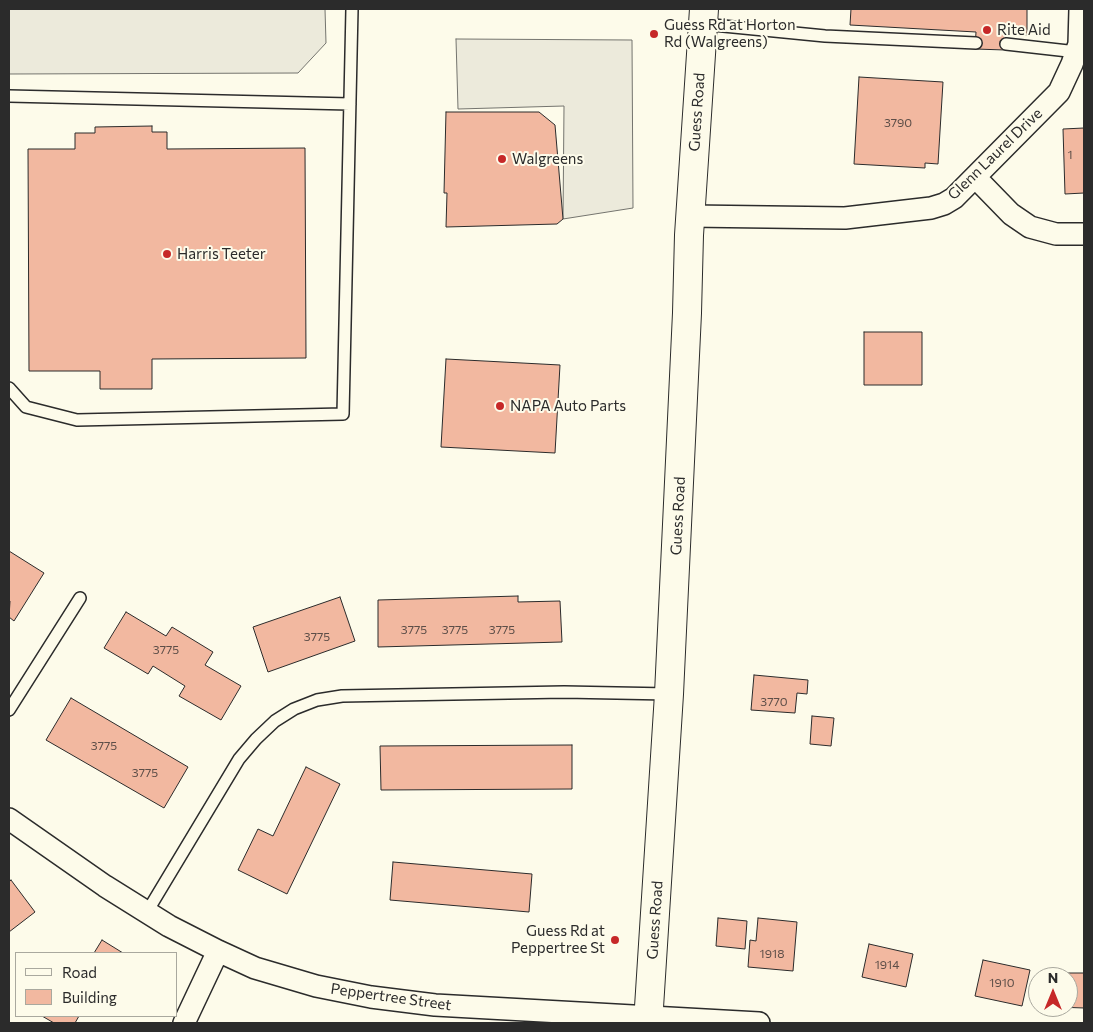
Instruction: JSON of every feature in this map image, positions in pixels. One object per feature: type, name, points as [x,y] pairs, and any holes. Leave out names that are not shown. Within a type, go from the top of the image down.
[{"type":"main road","name":"Guess Road","points":[[648,1021],[669,694],[688,313],[690,216],[704,16]]},
{"type":"street","name":"Glenn Laurel Drive","points":[[690,216],[845,218],[896,213],[931,208],[944,204],[954,198],[1059,92],[1077,52],[1080,9]]},
{"type":"street","points":[[975,177],[1011,214],[1030,227],[1056,234],[1084,234]]},
{"type":"street","name":"Peppertree Street","points":[[9,819],[105,886],[169,926],[255,968],[316,986],[371,998],[435,1005],[648,1021],[719,1020],[759,1023]]},
{"type":"street","points":[[184,1023],[218,951]]},
{"type":"lane","points":[[9,388],[26,407],[77,420],[343,414],[352,9]]},
{"type":"lane","points":[[704,16],[825,36],[976,43]]},
{"type":"lane","points":[[1006,44],[1077,52]]},
{"type":"lane","points":[[9,96],[350,104]]},
{"type":"lane","points":[[9,710],[80,598]]},
{"type":"lane","points":[[147,912],[239,760],[256,739],[275,721],[294,709],[317,700],[342,696],[564,692],[669,694]]},
{"type":"shaded area","points":[[9,9],[325,9],[326,43],[298,73],[9,74]]},
{"type":"shaded area","points":[[456,39],[632,40],[633,208],[563,219],[564,106],[458,109]]},
{"type":"building","name":"Rite Aid","points":[[851,9],[1027,9],[1027,35],[1006,33],[1005,50],[975,49],[976,32],[850,25]]},
{"type":"building","points":[[859,77],[943,82],[938,164],[925,163],[925,168],[854,164]]},
{"type":"building","name":"Walgreens","points":[[446,112],[539,112],[555,125],[563,219],[557,224],[446,227],[447,193],[444,193]]},
{"type":"building","name":"Harris Teeter","points":[[152,126],[152,132],[167,132],[167,149],[305,148],[306,358],[152,359],[152,389],[100,389],[100,371],[29,371],[28,149],[75,149],[75,133],[95,133],[95,127]]},
{"type":"building","points":[[1084,128],[1084,193],[1065,194],[1063,129]]},
{"type":"building","points":[[864,332],[922,332],[922,385],[864,385]]},
{"type":"building","name":"NAPA Auto Parts","points":[[446,359],[560,365],[555,453],[441,447]]},
{"type":"building","points":[[9,551],[44,573],[14,621],[9,617]]},
{"type":"building","points":[[518,596],[518,602],[560,601],[562,642],[378,647],[378,600]]},
{"type":"building","points":[[340,597],[355,641],[268,672],[253,627]]},
{"type":"building","points":[[126,612],[166,636],[172,627],[213,652],[205,665],[241,686],[221,720],[179,696],[185,686],[153,666],[148,674],[104,648]]},
{"type":"building","points":[[754,675],[808,680],[807,694],[797,693],[795,713],[751,710]]},
{"type":"building","points":[[71,698],[188,767],[164,808],[46,740]]},
{"type":"building","points":[[812,716],[834,718],[831,746],[810,744]]},
{"type":"building","points":[[572,745],[572,789],[381,790],[380,746]]},
{"type":"building","points":[[306,767],[340,784],[287,894],[238,870],[258,829],[273,836]]},
{"type":"building","points":[[393,862],[532,874],[529,912],[390,900]]},
{"type":"building","points":[[11,880],[35,912],[9,932],[9,882]]},
{"type":"building","points":[[718,918],[747,921],[745,949],[716,946]]},
{"type":"building","points":[[758,918],[797,922],[793,971],[748,967],[750,940],[756,941]]},
{"type":"building","points":[[102,940],[121,952],[95,952]]},
{"type":"building","points":[[869,944],[913,954],[906,987],[862,977]]},
{"type":"building","points":[[983,960],[1028,970],[1028,979],[1022,1006],[975,996]]},
{"type":"building","points":[[1078,973],[1084,973],[1084,1008],[1078,1008]]},
{"type":"building","points":[[44,1017],[78,1017],[75,1023],[54,1023]]},
{"type":"place","name":"Rite Aid","points":[[987,30]]},
{"type":"place","name":"Guess Rd at Horton Rd (Walgreens)","points":[[654,34]]},
{"type":"place","name":"Walgreens","points":[[502,159]]},
{"type":"place","name":"Harris Teeter","points":[[167,254]]},
{"type":"place","name":"NAPA Auto Parts","points":[[500,406]]},
{"type":"place","name":"Guess Rd at Peppertree St","points":[[615,940]]}]
